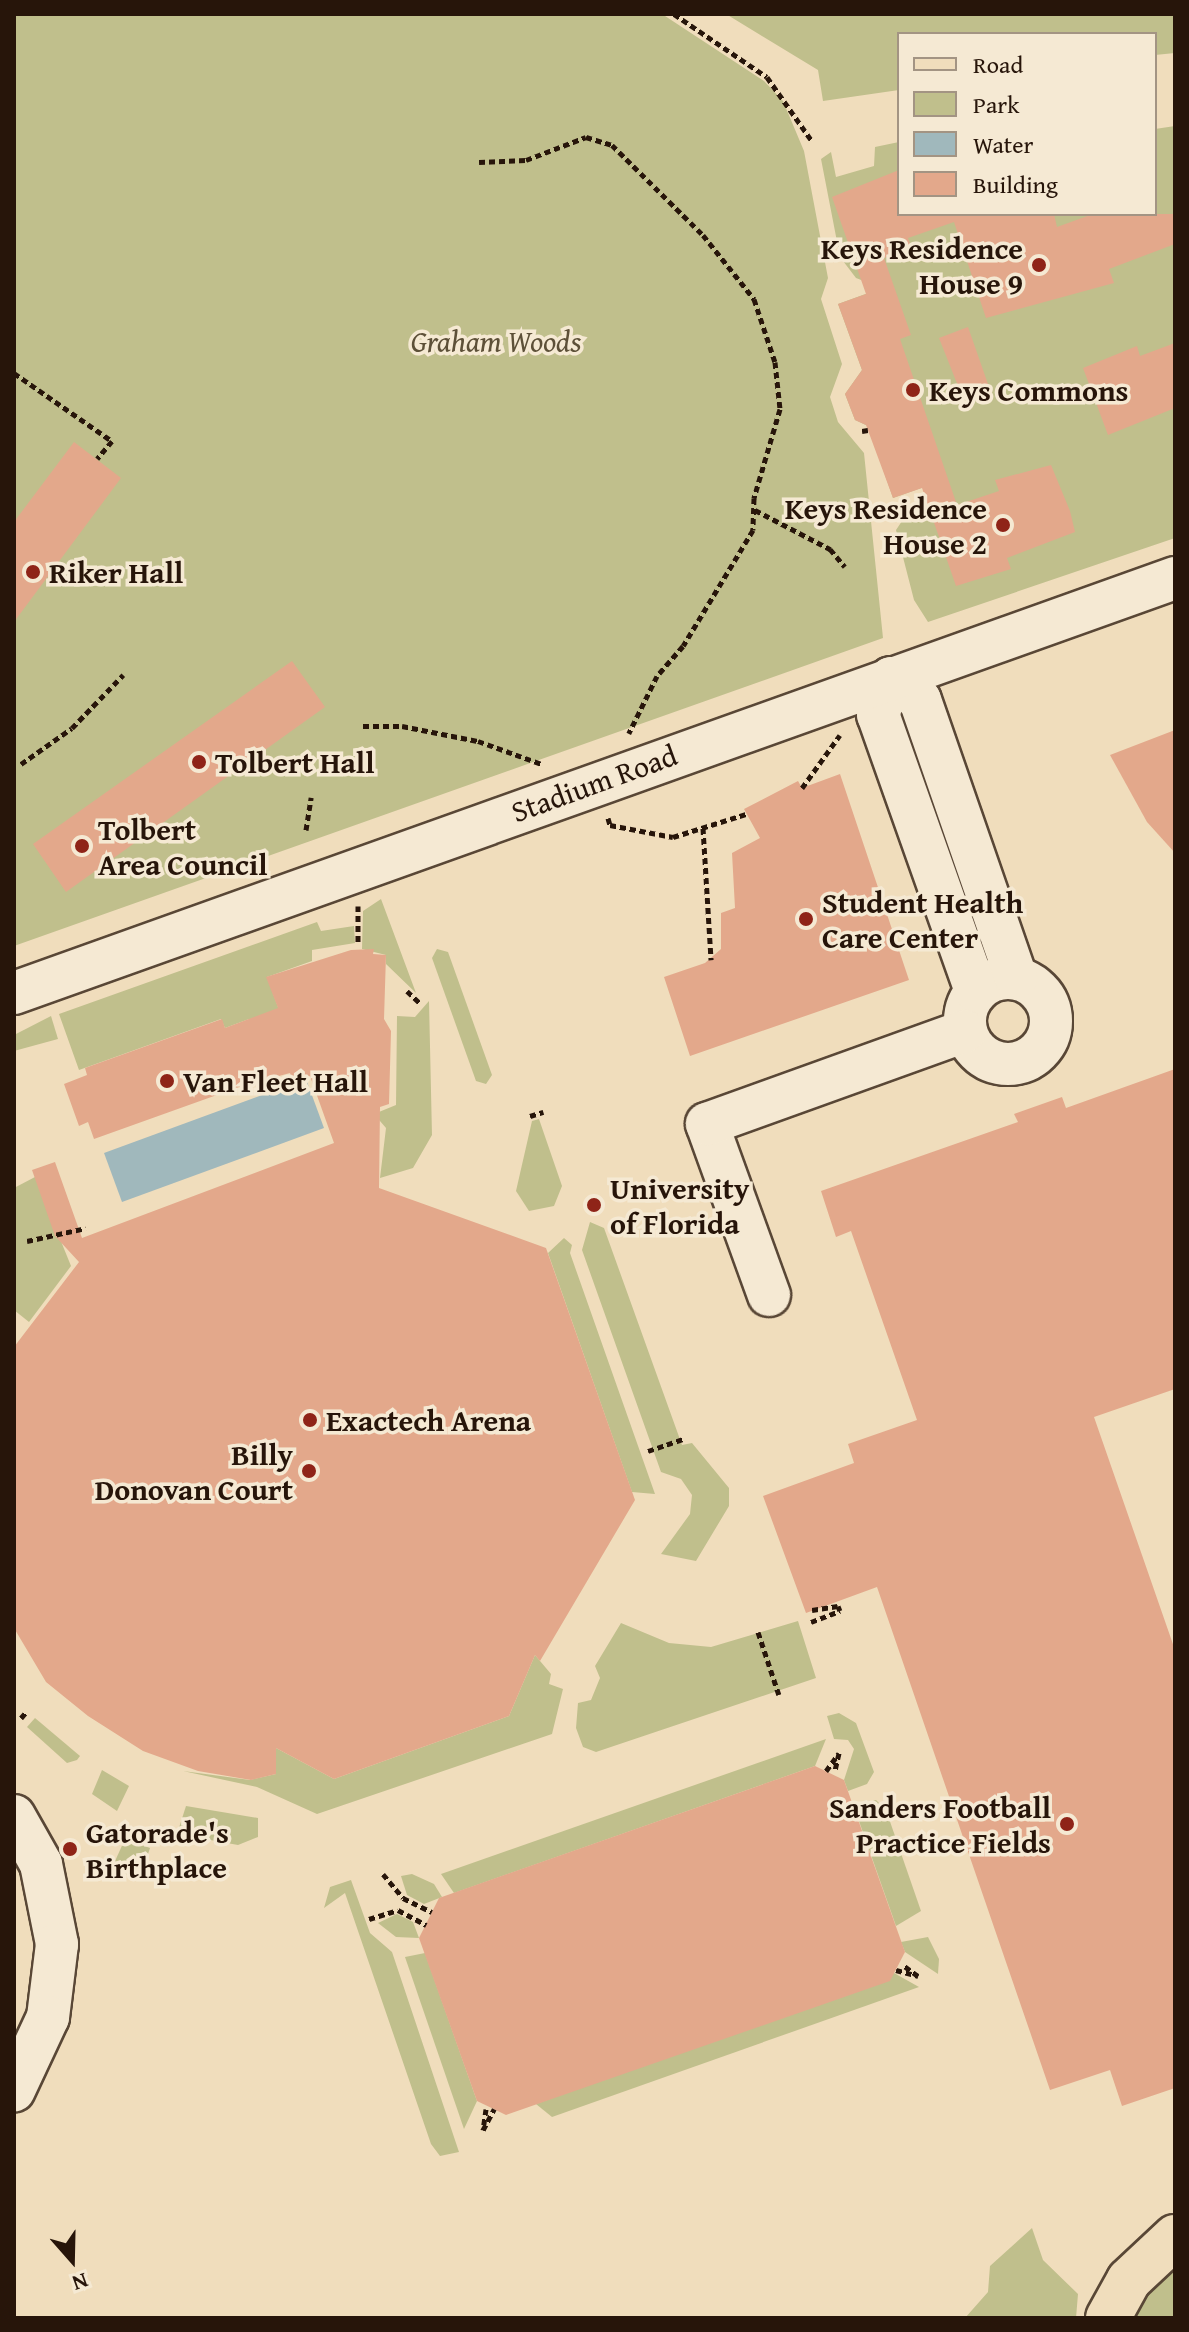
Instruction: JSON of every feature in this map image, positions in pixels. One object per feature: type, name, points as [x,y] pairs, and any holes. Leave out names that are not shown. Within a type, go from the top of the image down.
[{"type":"main road","points":[[1108,2318],[1129,2280],[1175,2237]]},
{"type":"street","name":"Stadium Road","points":[[14,993],[1175,578]]},
{"type":"street","points":[[891,678],[920,700],[1016,978],[1049,1004],[1044,1046],[1021,1063],[992,1062],[965,1031],[976,991],[878,715],[891,678]]},
{"type":"street","points":[[976,991],[1016,978]]},
{"type":"street","points":[[769,1295],[707,1124],[965,1031]]},
{"type":"street","points":[[14,1816],[41,1864],[57,1944],[48,2017],[14,2090]]},
{"type":"path","points":[[674,14],[767,77],[812,141]]},
{"type":"path","points":[[479,162],[518,161],[569,139],[600,138],[628,156],[754,299],[778,383],[780,409],[746,544],[657,676],[629,733]]},
{"type":"path","points":[[14,373],[112,441],[97,459]]},
{"type":"path","points":[[755,510],[830,549],[845,567]]},
{"type":"path","points":[[21,764],[72,728],[123,675]]},
{"type":"path","points":[[363,726],[402,726],[478,741],[542,764]]},
{"type":"path","points":[[802,788],[845,727]]},
{"type":"path","points":[[306,830],[311,797]]},
{"type":"path","points":[[607,813],[610,825],[673,837],[746,814]]},
{"type":"path","points":[[703,828],[711,960]]},
{"type":"path","points":[[358,901],[358,943]]},
{"type":"path","points":[[407,991],[421,1004]]},
{"type":"path","points":[[530,1116],[543,1112]]},
{"type":"path","points":[[27,1241],[86,1228]]},
{"type":"path","points":[[648,1451],[685,1438]]},
{"type":"path","points":[[811,1622],[840,1611],[812,1610]]},
{"type":"path","points":[[758,1632],[779,1695]]},
{"type":"path","points":[[21,1718],[27,1711]]},
{"type":"path","points":[[826,1771],[839,1753],[835,1770]]},
{"type":"path","points":[[383,1874],[403,1898],[432,1912]]},
{"type":"path","points":[[369,1919],[398,1910],[426,1925]]},
{"type":"path","points":[[896,1970],[918,1976],[903,1965]]},
{"type":"path","points":[[486,2109],[483,2130],[494,2109]]},
{"type":"green space","name":"Graham Woods","points":[[14,14],[662,14],[764,81],[783,101],[804,151],[828,278],[821,299],[842,364],[830,397],[838,422],[864,453],[883,638],[14,946]]},
{"type":"green space","points":[[726,14],[1175,14],[1175,53],[1157,55],[1157,32],[897,32],[897,90],[823,101],[818,70]]},
{"type":"green space","points":[[1175,126],[1175,538],[928,622],[914,600],[896,530],[902,521],[932,510],[924,487],[893,498],[868,426],[855,420],[845,394],[862,370],[838,304],[882,288],[856,278],[840,257],[821,159],[831,152],[836,177],[874,166],[875,147],[897,142],[897,216],[1157,216],[1157,129]]},
{"type":"green space","points":[[381,899],[416,993],[386,964],[386,955],[362,949],[363,911]]},
{"type":"green space","points":[[317,922],[321,931],[354,926],[355,943],[312,950],[312,961],[267,977],[289,1037],[249,1019],[225,1028],[221,1019],[79,1070],[59,1014]]},
{"type":"green space","points":[[437,949],[448,952],[492,1075],[486,1084],[476,1081],[432,958]]},
{"type":"green space","points":[[429,1001],[432,1135],[413,1168],[380,1178],[386,1128],[374,1114],[396,1105],[397,1016],[415,1017]]},
{"type":"green space","points":[[51,1016],[58,1039],[14,1051],[16,1034]]},
{"type":"green space","points":[[539,1119],[562,1186],[554,1206],[529,1211],[516,1191],[532,1121]]},
{"type":"green space","points":[[35,1177],[71,1266],[29,1322],[14,1310],[14,1188]]},
{"type":"green space","points":[[590,1222],[604,1228],[682,1445],[692,1443],[729,1488],[729,1506],[696,1561],[661,1554],[690,1514],[692,1495],[681,1479],[661,1472],[582,1250]]},
{"type":"green space","points":[[564,1238],[572,1245],[570,1253],[655,1494],[632,1492],[548,1253]]},
{"type":"green space","points":[[798,1621],[816,1678],[596,1752],[583,1747],[576,1728],[578,1703],[591,1700],[600,1678],[595,1666],[621,1623],[669,1643],[711,1647]]},
{"type":"green space","points":[[535,1655],[551,1674],[549,1684],[563,1689],[552,1734],[317,1814],[257,1787],[183,1771],[250,1780],[276,1774],[276,1748],[334,1779],[509,1716]]},
{"type":"green space","points":[[839,1713],[856,1723],[874,1772],[867,1784],[848,1791],[844,1780],[854,1749],[848,1740],[834,1739],[827,1716]]},
{"type":"green space","points":[[35,1718],[80,1756],[77,1760],[67,1763],[27,1727]]},
{"type":"green space","points":[[826,1739],[815,1766],[454,1893],[441,1874]]},
{"type":"green space","points":[[102,1770],[129,1786],[117,1811],[92,1794]]},
{"type":"green space","points":[[876,1800],[886,1810],[921,1911],[896,1926],[854,1807]]},
{"type":"green space","points":[[186,1806],[258,1818],[258,1837],[238,1845],[177,1834]]},
{"type":"green space","points":[[125,1839],[150,1848],[143,1869],[128,1875],[111,1870]]},
{"type":"green space","points":[[412,1874],[434,1884],[442,1897],[424,1904],[407,1895],[401,1876]]},
{"type":"green space","points":[[351,1880],[370,1933],[392,1952],[459,2152],[440,2156],[431,2144],[345,1893],[324,1908],[330,1887]]},
{"type":"green space","points":[[397,1914],[413,1922],[419,1938],[396,1937],[378,1923]]},
{"type":"green space","points":[[928,1937],[939,1959],[938,1974],[905,1952],[901,1942]]},
{"type":"green space","points":[[425,1953],[477,2101],[464,2129],[405,1957]]},
{"type":"green space","points":[[894,1973],[919,1987],[552,2117],[536,2104]]},
{"type":"green space","points":[[1032,2228],[1043,2260],[1078,2294],[1076,2318],[965,2318],[988,2292],[990,2266]]},
{"type":"green space","points":[[1175,2267],[1175,2318],[1131,2318],[1142,2296]]},
{"type":"water","points":[[306,1079],[324,1128],[122,1202],[104,1153]]},
{"type":"building","points":[[897,171],[897,216],[1054,216],[1057,227],[1087,216],[1175,214],[1175,244],[1109,269],[1114,283],[986,318],[954,222],[908,238],[912,249],[884,258],[911,335],[900,339],[957,505],[999,491],[995,480],[1051,465],[1075,532],[1007,558],[1011,569],[956,586],[922,488],[893,498],[866,425],[855,420],[845,394],[862,370],[838,304],[866,294],[832,197]]},
{"type":"building","points":[[968,327],[989,387],[962,396],[939,338]]},
{"type":"building","points":[[1175,343],[1175,408],[1108,435],[1083,368],[1137,346],[1140,356]]},
{"type":"building","name":"Riker Hall","points":[[74,442],[121,478],[14,622],[14,522]]},
{"type":"building","name":"Tolbert Hall","points":[[292,661],[325,707],[66,892],[33,844]]},
{"type":"building","points":[[1175,730],[1175,853],[1147,822],[1110,755]]},
{"type":"building","name":"Student Health Care Center","points":[[840,774],[909,980],[690,1056],[664,977],[705,963],[721,949],[721,913],[735,908],[732,853],[760,838],[744,809],[798,781],[802,788]]},
{"type":"building","name":"Exactech Arena","points":[[374,949],[373,954],[386,955],[384,1019],[391,1031],[389,1104],[380,1107],[379,1188],[546,1248],[635,1500],[540,1661],[535,1655],[509,1716],[334,1779],[276,1748],[276,1774],[251,1780],[198,1771],[143,1751],[88,1716],[46,1682],[14,1628],[14,1347],[79,1262],[55,1236],[32,1170],[55,1162],[82,1238],[334,1143],[310,1076],[293,1082],[290,1073],[242,1086],[94,1139],[88,1122],[79,1126],[64,1084],[87,1075],[85,1068],[222,1019],[225,1028],[278,1008],[266,977],[351,950]]},
{"type":"building","points":[[1175,1069],[1175,1389],[1094,1417],[1175,1650],[1175,2088],[1122,2106],[1110,2070],[1050,2090],[877,1587],[806,1613],[763,1496],[854,1463],[848,1444],[917,1420],[851,1231],[836,1237],[821,1191],[1018,1122],[1014,1114],[1062,1097],[1066,1108]]},
{"type":"building","points":[[815,1766],[844,1780],[905,1952],[890,1981],[506,2115],[477,2101],[419,1938],[439,1898]]},
{"type":"place","name":"Keys Residence House 9","points":[[1039,265]]},
{"type":"place","name":"Keys Commons","points":[[913,390]]},
{"type":"place","name":"Keys Residence House 2","points":[[1003,525]]},
{"type":"place","name":"Riker Hall","points":[[33,572]]},
{"type":"place","name":"Tolbert Hall","points":[[199,762]]},
{"type":"place","name":"Tolbert Area Council","points":[[82,846]]},
{"type":"place","name":"Student Health Care Center","points":[[806,919]]},
{"type":"place","name":"Van Fleet Hall","points":[[167,1081]]},
{"type":"place","name":"University of Florida","points":[[594,1205]]},
{"type":"place","name":"Exactech Arena","points":[[310,1420]]},
{"type":"place","name":"Billy Donovan Court","points":[[309,1471]]},
{"type":"place","name":"Sanders Football Practice Fields","points":[[1067,1824]]},
{"type":"place","name":"Gatorade's Birthplace","points":[[70,1849]]}]
